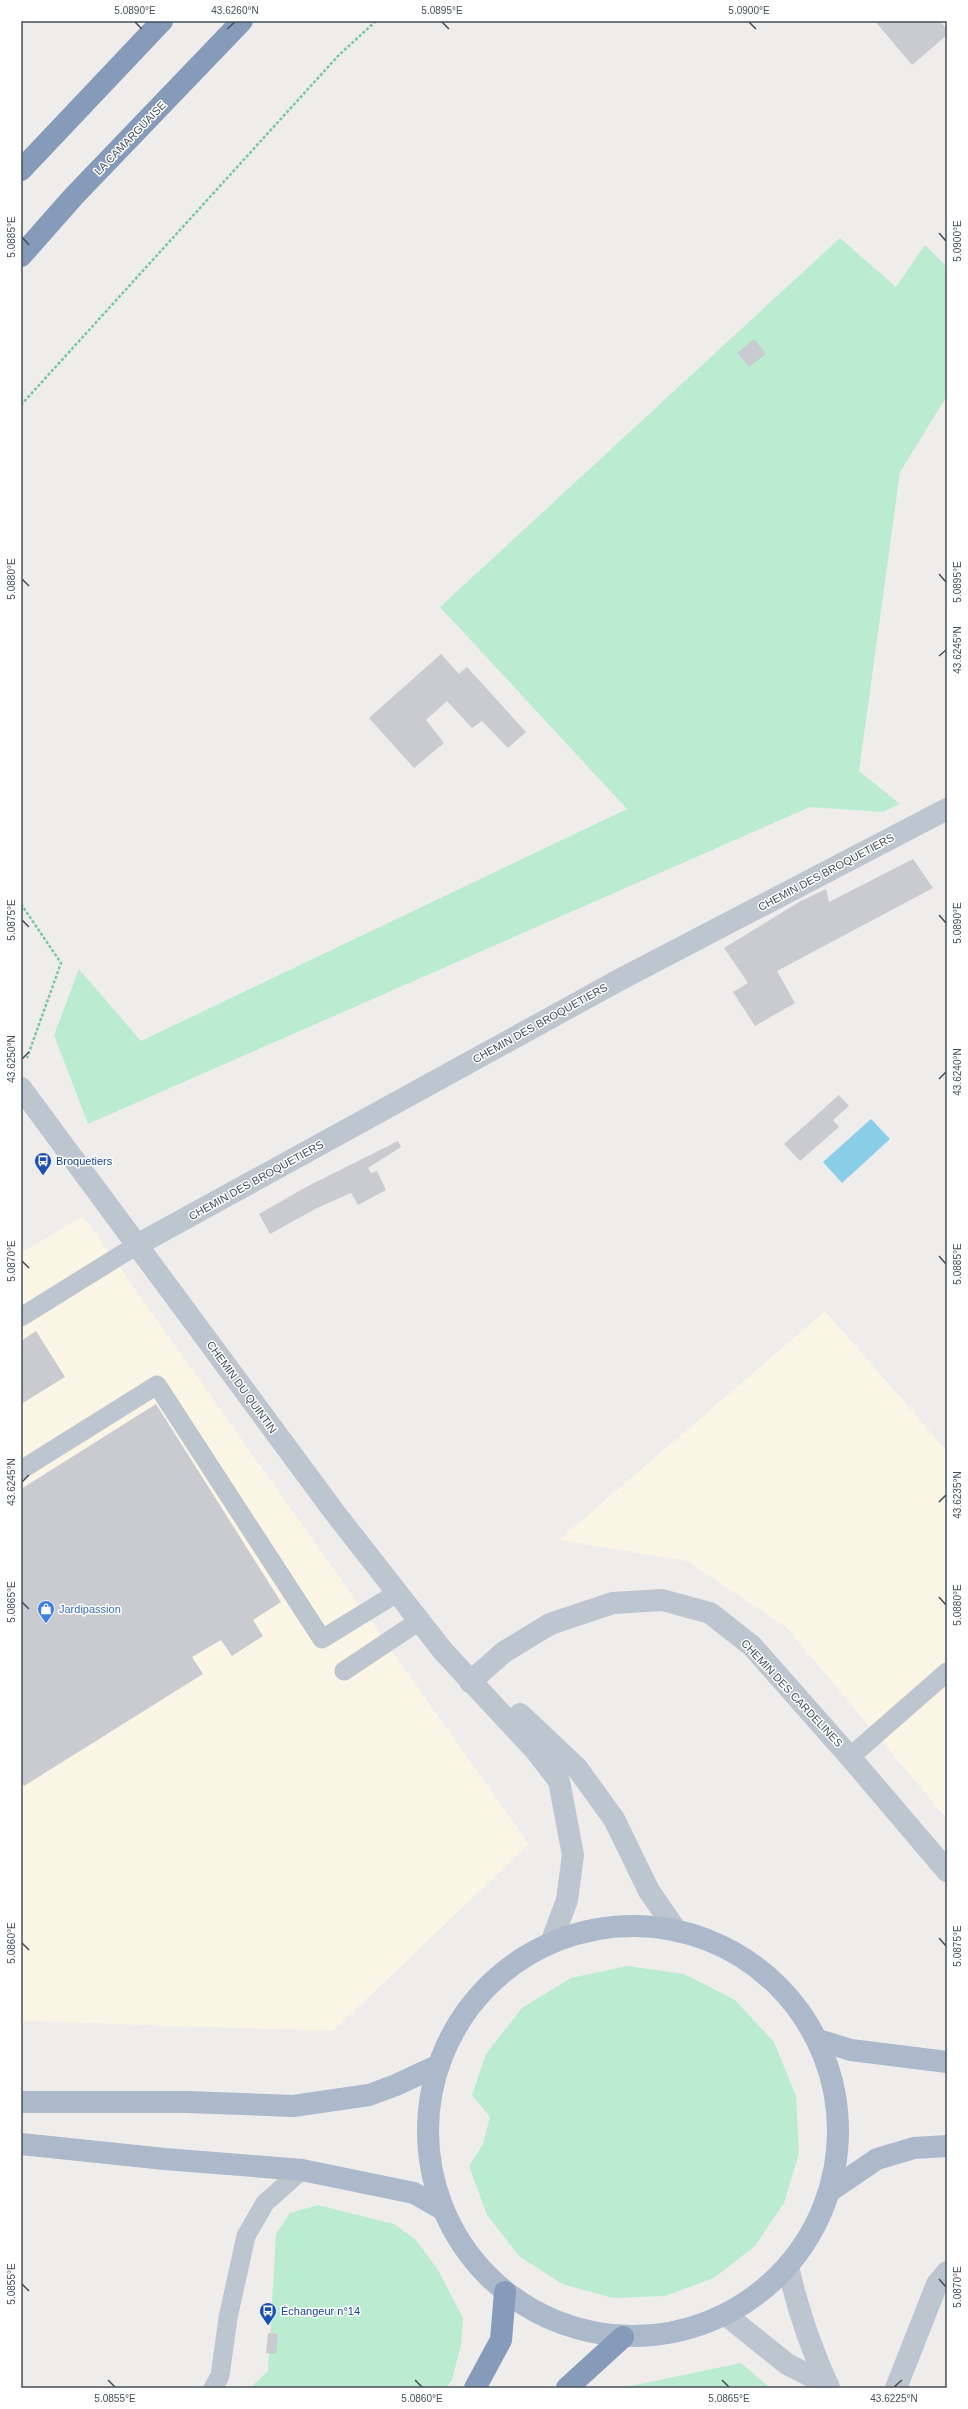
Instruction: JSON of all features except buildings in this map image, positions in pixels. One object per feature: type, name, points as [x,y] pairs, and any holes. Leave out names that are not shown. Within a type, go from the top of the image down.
[{"type":"highway","points":[[21,170],[162,21]]},
{"type":"highway","name":"LA CAMARGUAISE","points":[[21,256],[74,196],[242,21]]},
{"type":"highway","points":[[475,2388],[501,2340],[505,2292]]},
{"type":"highway","points":[[568,2388],[623,2337]]},
{"type":"main road","points":[[634,1926],[676,1930],[720,1944],[760,1969],[793,2001],[818,2040],[835,2096],[839,2140],[830,2191],[813,2231],[788,2266],[759,2294],[726,2315],[693,2328],[658,2336],[623,2337],[607,2335],[553,2321],[505,2292],[479,2269],[467,2252],[442,2209],[433,2181],[429,2152],[428,2122],[431,2093],[439,2065],[457,2026],[482,1992],[514,1964],[551,1943],[592,1930],[634,1926]]},
{"type":"main road","points":[[818,2040],[851,2050],[947,2062]]},
{"type":"main road","points":[[21,2102],[186,2102],[293,2106],[369,2095],[396,2085],[439,2065]]},
{"type":"main road","points":[[21,2144],[165,2160],[302,2170],[414,2193],[442,2209]]},
{"type":"main road","points":[[830,2191],[877,2159],[914,2148],[947,2146]]},
{"type":"street","name":"CHEMIN DES BROQUETIERS","points":[[137,1245],[621,979],[947,809]]},
{"type":"street","name":"CHEMIN DU QUINTIN","points":[[21,1088],[335,1513],[397,1593],[470,1682],[536,1750],[558,1782],[573,1855],[567,1900],[551,1943]]},
{"type":"street","name":"CHEMIN DES CARDELINES","points":[[470,1682],[504,1652],[550,1624],[613,1603],[662,1600],[710,1613],[752,1646],[850,1757],[947,1871]]},
{"type":"street","name":"CHEMIN DU QUINTIN","points":[[470,1682],[508,1703],[577,1768],[614,1819],[649,1891],[676,1930]]},
{"type":"street","points":[[788,2266],[795,2298],[810,2342],[828,2387]]},
{"type":"street","points":[[896,2388],[937,2284],[947,2272]]},
{"type":"street","points":[[726,2315],[787,2364],[828,2387]]},
{"type":"lane","points":[[21,1317],[137,1245]]},
{"type":"lane","points":[[21,1470],[157,1385],[322,1639],[397,1593]]},
{"type":"lane","points":[[344,1671],[420,1621]]},
{"type":"lane","points":[[850,1757],[947,1672]]},
{"type":"lane","points":[[213,2388],[220,2376],[228,2318],[246,2236],[265,2202],[302,2170]]},
{"type":"path","points":[[21,405],[338,56],[376,21]]},
{"type":"path","points":[[21,904],[61,963],[26,1060]]},
{"type":"shaded area","points":[[83,1216],[529,1844],[333,2031],[21,2021],[21,1253]]},
{"type":"shaded area","points":[[825,1311],[947,1451],[947,1819],[786,1627],[687,1561],[559,1540]]},
{"type":"green space","points":[[840,238],[896,287],[925,245],[947,267],[947,396],[900,472],[859,771],[900,804],[883,812],[810,807],[88,1124],[54,1035],[79,969],[141,1041],[627,809],[440,607]]},
{"type":"green space","points":[[627,1966],[684,1974],[735,2000],[774,2042],[796,2096],[799,2153],[784,2203],[755,2246],[714,2278],[665,2296],[613,2298],[562,2284],[519,2256],[487,2215],[469,2166],[483,2144],[490,2117],[472,2095],[486,2054],[522,2008],[571,1978]]},
{"type":"green space","points":[[318,2205],[394,2224],[416,2240],[438,2270],[463,2318],[461,2345],[452,2380],[446,2388],[250,2388],[268,2371],[276,2234],[290,2213]]},
{"type":"green space","points":[[741,2363],[770,2388],[621,2388]]},
{"type":"water","points":[[871,1119],[890,1139],[842,1183],[823,1162]]},
{"type":"place","name":"Broquetiers","points":[[43,1176]]},
{"type":"place","name":"Jardipassion","points":[[46,1624]]},
{"type":"place","name":"Échangeur n°14","points":[[268,2326]]}]
